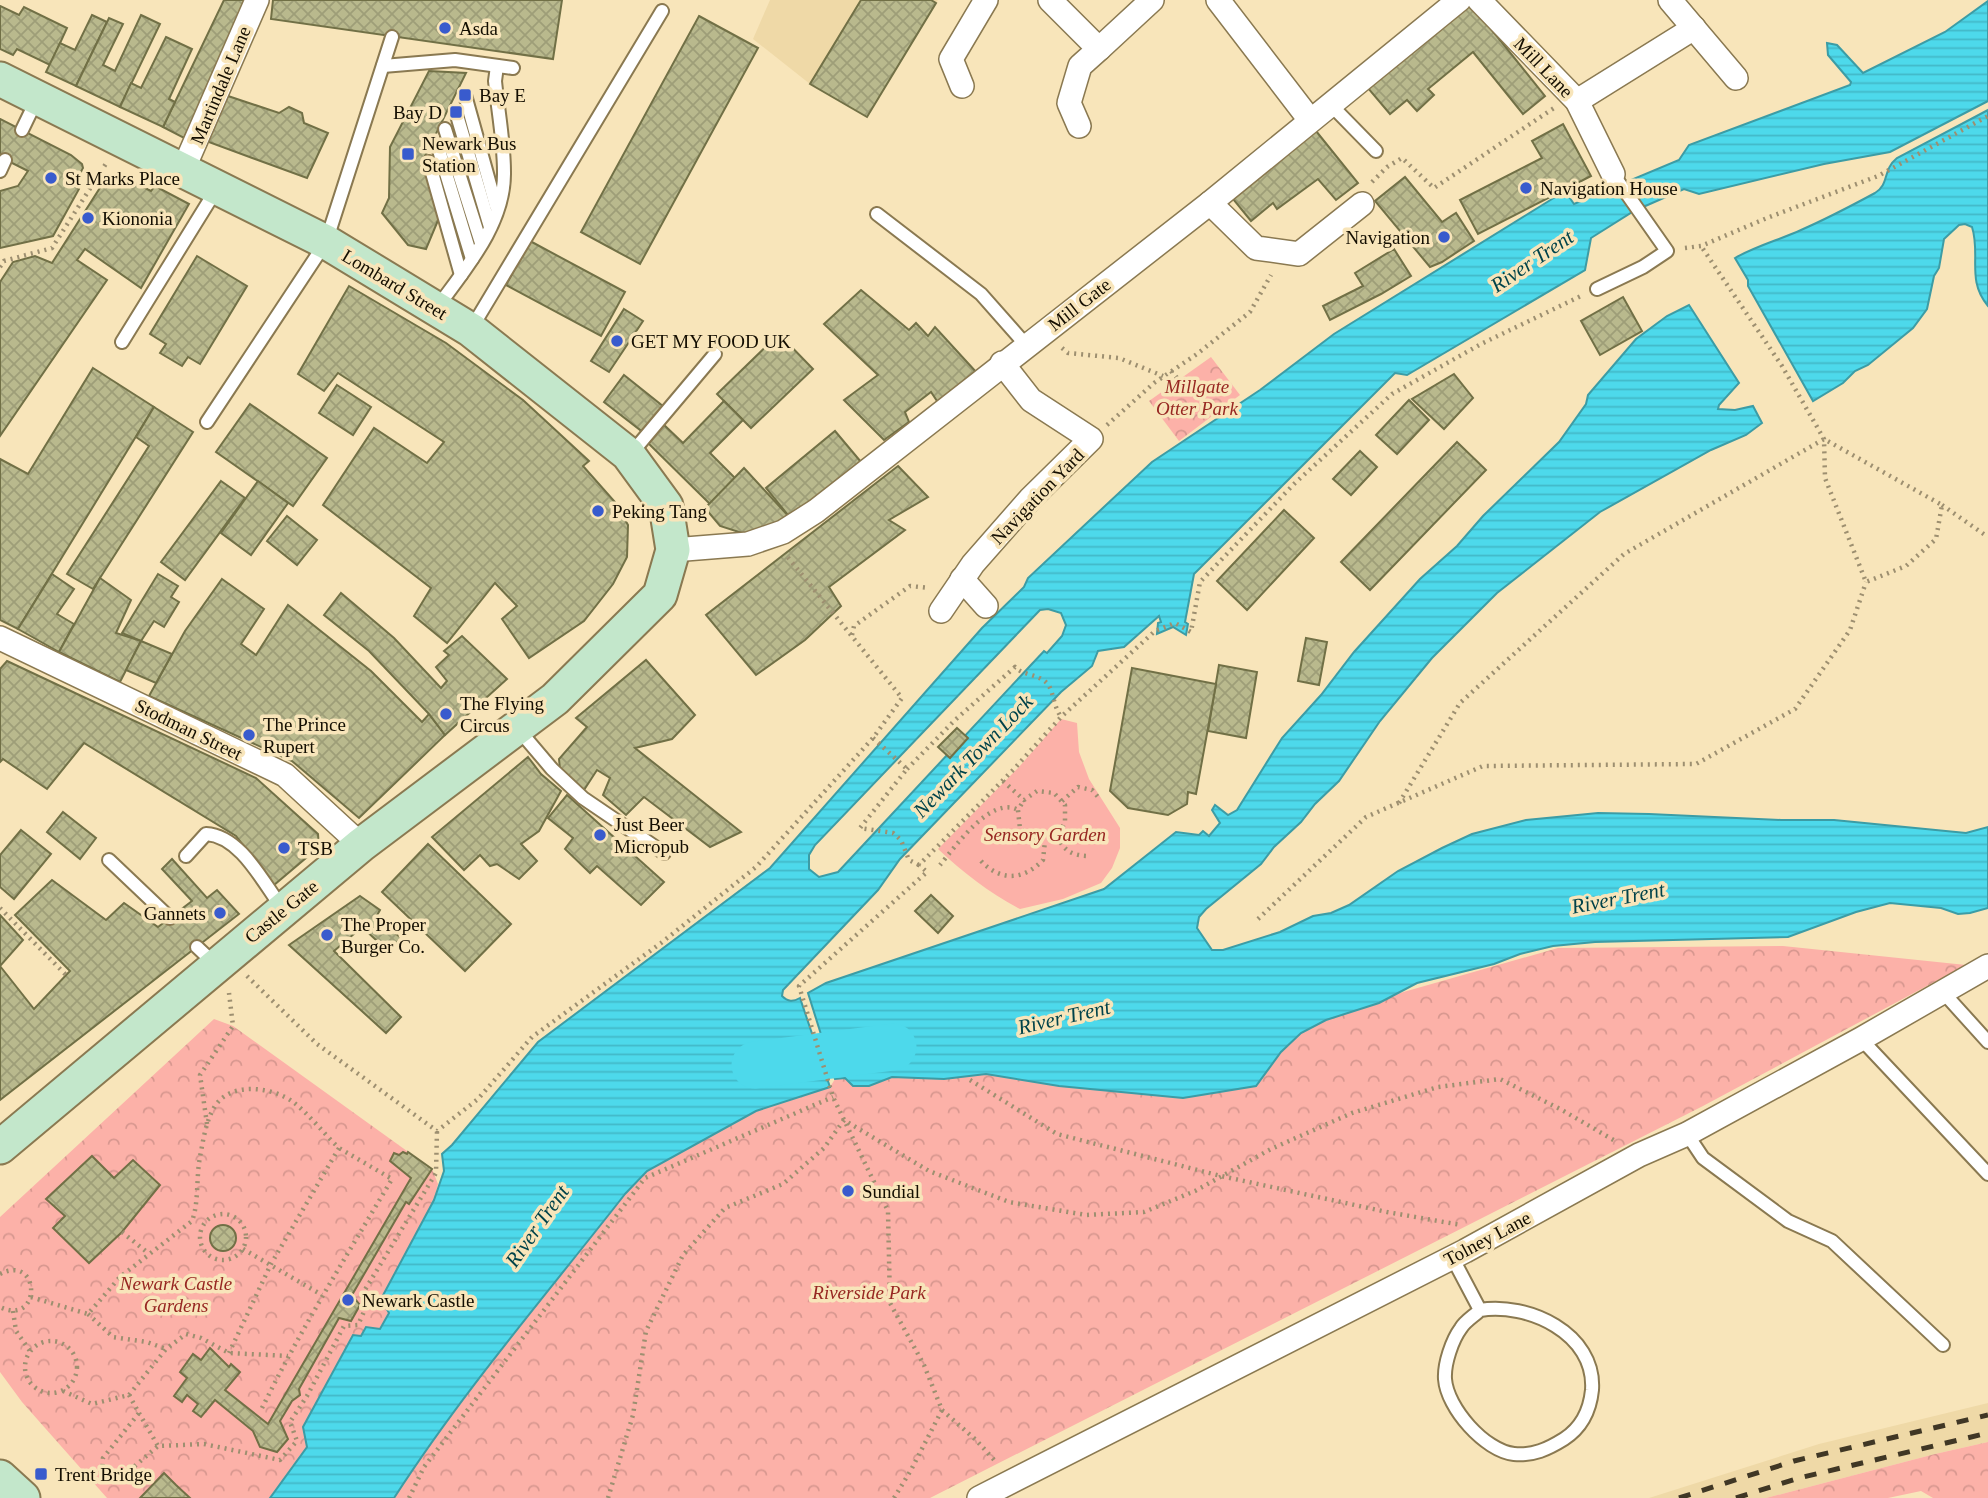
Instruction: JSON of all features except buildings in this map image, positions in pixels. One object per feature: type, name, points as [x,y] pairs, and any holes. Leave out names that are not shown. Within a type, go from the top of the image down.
[{"type":"main road","name":"Lombard Street","points":[[0,79],[326,242],[471,330],[630,456],[666,506],[673,550],[660,595]]},
{"type":"main road","name":"Castle Gate","points":[[8,1135],[213,956],[283,909],[361,845],[555,699],[660,595]]},
{"type":"street","name":"Martindale Lane","points":[[183,170],[257,0]]},
{"type":"street","points":[[962,86],[951,59],[986,0]]},
{"type":"street","points":[[1050,0],[1100,49]]},
{"type":"street","points":[[1079,126],[1069,103],[1080,66],[1152,0]]},
{"type":"street","points":[[1218,0],[1310,120]]},
{"type":"street","name":"Mill Gate","points":[[673,550],[748,544],[783,532],[816,511],[1210,203],[1459,0]]},
{"type":"street","name":"Mill Lane","points":[[1479,0],[1573,97],[1613,174]]},
{"type":"street","points":[[1670,0],[1736,78]]},
{"type":"street","points":[[1573,97],[1694,28]]},
{"type":"street","points":[[1210,203],[1256,248],[1298,254],[1362,204]]},
{"type":"street","name":"Navigation Yard","points":[[941,611],[961,579],[1030,499],[1091,439],[1031,400],[1002,363]]},
{"type":"street","points":[[961,579],[986,606]]},
{"type":"street","name":"Stodman Street","points":[[1,639],[285,775],[361,845]]},
{"type":"street","name":"Tolney Lane","points":[[979,1498],[1452,1257],[1640,1155],[1687,1134],[1988,966]]},
{"type":"lane","points":[[471,330],[662,11]]},
{"type":"lane","points":[[207,422],[326,242],[392,37]]},
{"type":"lane","points":[[383,66],[455,60],[513,68]]},
{"type":"lane","points":[[436,309],[472,259],[498,211],[504,174],[495,80],[497,66]]},
{"type":"lane","points":[[465,96],[498,211]]},
{"type":"lane","points":[[22,130],[37,98]]},
{"type":"lane","points":[[1330,103],[1376,151]]},
{"type":"lane","points":[[456,112],[490,227]]},
{"type":"lane","points":[[445,129],[481,243]]},
{"type":"lane","points":[[438,146],[472,259]]},
{"type":"lane","points":[[429,162],[461,275]]},
{"type":"lane","name":"Mill Lane","points":[[1613,174],[1667,250]]},
{"type":"lane","points":[[122,342],[218,187]]},
{"type":"lane","points":[[877,214],[981,295],[1026,345]]},
{"type":"lane","points":[[1597,289],[1643,267],[1667,250]]},
{"type":"lane","points":[[630,456],[715,354]]},
{"type":"lane","points":[[518,728],[552,769],[583,798],[664,853]]},
{"type":"lane","points":[[186,856],[206,834],[218,835],[239,850],[283,909]]},
{"type":"lane","points":[[109,860],[170,918]]},
{"type":"lane","points":[[1942,991],[1988,1041]]},
{"type":"lane","points":[[1861,1039],[1988,1174]]},
{"type":"lane","points":[[1687,1134],[1703,1158],[1788,1221],[1832,1241],[1943,1345]]},
{"type":"lane","points":[[1452,1257],[1480,1310]]},
{"type":"lane","points":[[1492,1308],[1515,1311],[1542,1319],[1567,1333],[1580,1349],[1590,1372],[1592,1389],[1584,1419],[1572,1434],[1551,1447],[1531,1454],[1512,1454],[1499,1450],[1474,1432],[1450,1398],[1445,1380],[1452,1348],[1460,1328],[1480,1310],[1492,1308]]},
{"type":"path","points":[[1362,204],[1368,186],[1387,167],[1402,159],[1434,187],[1573,97]]},
{"type":"path","points":[[1667,250],[1702,246],[1878,176],[1988,116]]},
{"type":"path","points":[[0,267],[4,261],[52,248],[121,141]]},
{"type":"path","points":[[1258,919],[1366,817],[1483,766],[1696,764],[1795,709],[1850,630],[1866,582],[1825,478],[1824,439],[1782,366],[1702,246]]},
{"type":"path","points":[[1091,439],[1164,376],[1250,312],[1282,252]]},
{"type":"path","points":[[919,865],[1061,717],[1156,631],[1175,623],[1191,632],[1200,582],[1294,484],[1392,394],[1481,344],[1597,289]]},
{"type":"path","points":[[1045,331],[1068,353],[1119,358],[1164,376]]},
{"type":"path","points":[[1171,371],[1186,388],[1209,396]]},
{"type":"path","points":[[1824,439],[1941,505],[1988,537]]},
{"type":"path","points":[[1398,803],[1460,703],[1624,554],[1824,439]]},
{"type":"path","points":[[1866,582],[1906,566],[1936,539],[1941,505]]},
{"type":"path","points":[[437,1131],[478,1099],[532,1037],[661,943],[756,867],[873,738],[902,698],[771,536]]},
{"type":"path","points":[[852,635],[854,626],[911,586],[930,589],[961,579]]},
{"type":"path","points":[[1012,1480],[976,1440],[942,1410],[925,1365],[890,1303],[888,1211],[833,1097],[799,986],[927,872],[907,858],[901,840],[893,833],[860,828],[907,769],[955,720],[1015,667],[1049,686],[1053,705],[1061,717]]},
{"type":"path","points":[[873,738],[907,769]]},
{"type":"path","points":[[1003,780],[1024,800]]},
{"type":"path","points":[[1062,801],[1078,787],[1092,790],[1098,797]]},
{"type":"path","points":[[1037,791],[1054,793],[1062,801],[1065,805],[1065,822],[1058,836],[1045,841],[1030,837],[1020,829],[1018,810],[1024,800],[1037,791]]},
{"type":"path","points":[[940,864],[983,817],[993,811],[1013,807],[1018,810]]},
{"type":"path","points":[[1058,836],[1061,845],[1076,856],[1090,856]]},
{"type":"path","points":[[981,861],[1004,877],[1026,874],[1042,860],[1045,841]]},
{"type":"path","points":[[0,908],[66,975]]},
{"type":"path","points":[[213,956],[317,1044],[437,1131]]},
{"type":"path","points":[[207,1125],[200,1075],[233,1026],[213,956]]},
{"type":"path","points":[[844,1120],[929,1171],[1009,1202],[1086,1215],[1144,1212],[1195,1191],[1271,1149],[1352,1113],[1438,1087],[1500,1079],[1562,1110],[1640,1155]]},
{"type":"path","points":[[970,1080],[1057,1134],[1221,1176],[1387,1212],[1500,1231]]},
{"type":"path","points":[[88,1314],[120,1277],[194,1219],[200,1157],[207,1125],[214,1107],[222,1097],[255,1089],[275,1093],[293,1102],[339,1148],[392,1179],[322,1295],[262,1408]]},
{"type":"path","points":[[409,1498],[424,1467],[645,1178],[833,1097]]},
{"type":"path","points":[[608,1498],[633,1415],[646,1331],[683,1255],[725,1209],[783,1184],[824,1148],[844,1120]]},
{"type":"path","points":[[139,1413],[103,1458],[102,1474],[107,1479],[122,1476],[158,1446],[204,1444],[280,1460],[297,1441],[290,1422],[344,1326],[358,1325],[368,1306],[363,1293],[436,1173],[437,1131]]},
{"type":"path","points":[[229,1353],[271,1264],[339,1148]]},
{"type":"path","points":[[217,1215],[232,1216],[244,1226],[246,1234],[243,1249],[232,1259],[225,1261],[210,1257],[201,1245],[199,1237],[203,1226],[217,1215]]},
{"type":"path","points":[[194,1219],[203,1226]]},
{"type":"path","points":[[122,1232],[148,1253]]},
{"type":"path","points":[[243,1249],[322,1295]]},
{"type":"path","points":[[0,1274],[9,1270],[22,1273],[31,1283],[31,1297],[24,1306],[13,1311],[0,1307]]},
{"type":"path","points":[[31,1297],[88,1314],[113,1337],[148,1342],[166,1349]]},
{"type":"path","points":[[13,1311],[16,1331],[30,1351]]},
{"type":"path","points":[[64,1391],[92,1404],[129,1395],[166,1349],[186,1334],[201,1338],[229,1353],[288,1356]]},
{"type":"path","points":[[53,1341],[69,1347],[74,1354],[78,1370],[71,1386],[64,1391],[46,1393],[31,1385],[25,1368],[30,1351],[44,1342],[53,1341]]},
{"type":"path","points":[[129,1395],[158,1446]]},
{"type":"path","points":[[894,1498],[942,1410]]},
{"type":"shaded area","points":[[770,0],[938,0],[867,117],[810,84],[753,39]]},
{"type":"shaded area","points":[[1988,1403],[1988,1442],[1766,1498],[1649,1498],[1819,1444]]},
{"type":"green space","name":"Millgate Otter Park","points":[[1211,357],[1240,395],[1179,441],[1149,401]]},
{"type":"green space","name":"Sensory Garden","points":[[1061,719],[1077,723],[1079,752],[1089,779],[1120,828],[1120,848],[1112,868],[1101,883],[1063,899],[1020,909],[977,882],[938,849],[1019,767]]},
{"type":"green space","name":"Riverside Park","points":[[1783,946],[1966,965],[1703,1106],[930,1498],[394,1498],[477,1381],[625,1194],[647,1171],[756,1111],[830,1087],[835,1079],[845,1078],[869,1086],[892,1077],[944,1079],[986,1074],[1059,1086],[1183,1098],[1256,1086],[1289,1043],[1302,1032],[1324,1021],[1393,995],[1558,948]]},
{"type":"green space","name":"Newark Castle Gardens","points":[[214,1019],[233,1026],[432,1169],[438,1184],[434,1200],[381,1299],[390,1313],[307,1447],[270,1498],[107,1498],[22,1402],[0,1372],[0,1217]]},
{"type":"green space","points":[[1988,1442],[1988,1498],[1933,1498],[1921,1491],[1888,1498],[1766,1498],[1935,1454]]},
{"type":"water","name":"Newark Town Lock","points":[[1988,1],[1988,101],[1890,152],[1824,164],[1699,194],[1684,189],[1634,211],[1591,238],[1585,270],[1407,375],[1395,373],[1194,574],[1185,622],[1188,624],[1186,635],[1173,627],[1157,634],[1158,623],[1161,622],[1159,616],[1124,647],[1098,651],[1092,666],[1061,692],[900,859],[878,890],[783,990],[782,996],[786,999],[793,1001],[800,998],[830,1087],[756,1111],[647,1171],[625,1194],[477,1381],[394,1498],[270,1498],[307,1447],[303,1427],[353,1335],[361,1336],[366,1327],[380,1329],[389,1313],[381,1299],[434,1200],[444,1171],[442,1154],[538,1042],[770,868],[982,628],[1024,587],[1028,578],[1152,462],[1260,390],[1334,334],[1565,191],[1574,204],[1679,160],[1689,145],[1850,85],[1851,82],[1828,55],[1827,43],[1837,45],[1863,73],[1945,32]],"holes":[[[1048,609],[1061,613],[1066,625],[1062,636],[1047,653],[1044,651],[838,872],[819,877],[809,869],[809,855],[815,845],[1040,610]]]},
{"type":"water","points":[[1988,110],[1988,306],[1977,287],[1972,227],[1959,225],[1944,239],[1927,309],[1913,328],[1868,365],[1813,401],[1735,258],[1793,234],[1875,193],[1883,185],[1889,167],[1897,158]]},
{"type":"water","points":[[1689,305],[1739,383],[1718,409],[1735,410],[1753,406],[1762,423],[1746,435],[1711,450],[1600,512],[1497,593],[1432,658],[1380,721],[1339,781],[1274,847],[1261,864],[1206,909],[1199,917],[1197,928],[1212,950],[1223,950],[1280,932],[1313,916],[1331,913],[1349,905],[1398,871],[1472,834],[1526,820],[1598,813],[1834,820],[1966,833],[1988,827],[1988,908],[1958,914],[1941,908],[1890,903],[1856,912],[1788,937],[1595,942],[1553,946],[1417,983],[1379,1003],[1326,1020],[1301,1033],[1281,1052],[1256,1086],[1183,1098],[1059,1086],[986,1074],[944,1079],[892,1077],[869,1086],[853,1086],[845,1078],[835,1079],[808,993],[826,983],[1104,889],[1176,832],[1199,835],[1203,831],[1209,836],[1220,823],[1212,810],[1215,805],[1228,815],[1237,810],[1282,738],[1321,695],[1354,652],[1420,579],[1457,546],[1483,516],[1559,442],[1586,404],[1588,395],[1636,339],[1667,316]]},
{"type":"waterway","name":"River Trent","points":[[755,1065],[893,1047]]},
{"type":"railway","points":[[1679,1498],[1794,1461],[1988,1415]]},
{"type":"railway","points":[[1736,1498],[1799,1478],[1988,1433]]},
{"type":"place","name":"Asda","points":[[445,28]]},
{"type":"place","name":"Bay E","points":[[465,95]]},
{"type":"place","name":"Bay D","points":[[456,112]]},
{"type":"place","name":"Newark Bus Station","points":[[408,154]]},
{"type":"place","name":"St Marks Place","points":[[51,178]]},
{"type":"place","name":"Navigation House","points":[[1526,188]]},
{"type":"place","name":"Kiononia","points":[[88,218]]},
{"type":"place","name":"Navigation","points":[[1444,237]]},
{"type":"place","name":"GET MY FOOD UK","points":[[617,341]]},
{"type":"place","name":"Peking Tang","points":[[598,511]]},
{"type":"place","name":"The Flying Circus","points":[[446,714]]},
{"type":"place","name":"The Prince Rupert","points":[[249,735]]},
{"type":"place","name":"Just Beer Micropub","points":[[600,835]]},
{"type":"place","name":"TSB","points":[[284,848]]},
{"type":"place","name":"Gannets","points":[[220,913]]},
{"type":"place","name":"The Proper Burger Co.","points":[[327,935]]},
{"type":"place","name":"Sundial","points":[[848,1191]]},
{"type":"place","name":"Newark Castle","points":[[348,1300]]},
{"type":"place","name":"Trent Bridge","points":[[41,1474]]}]
